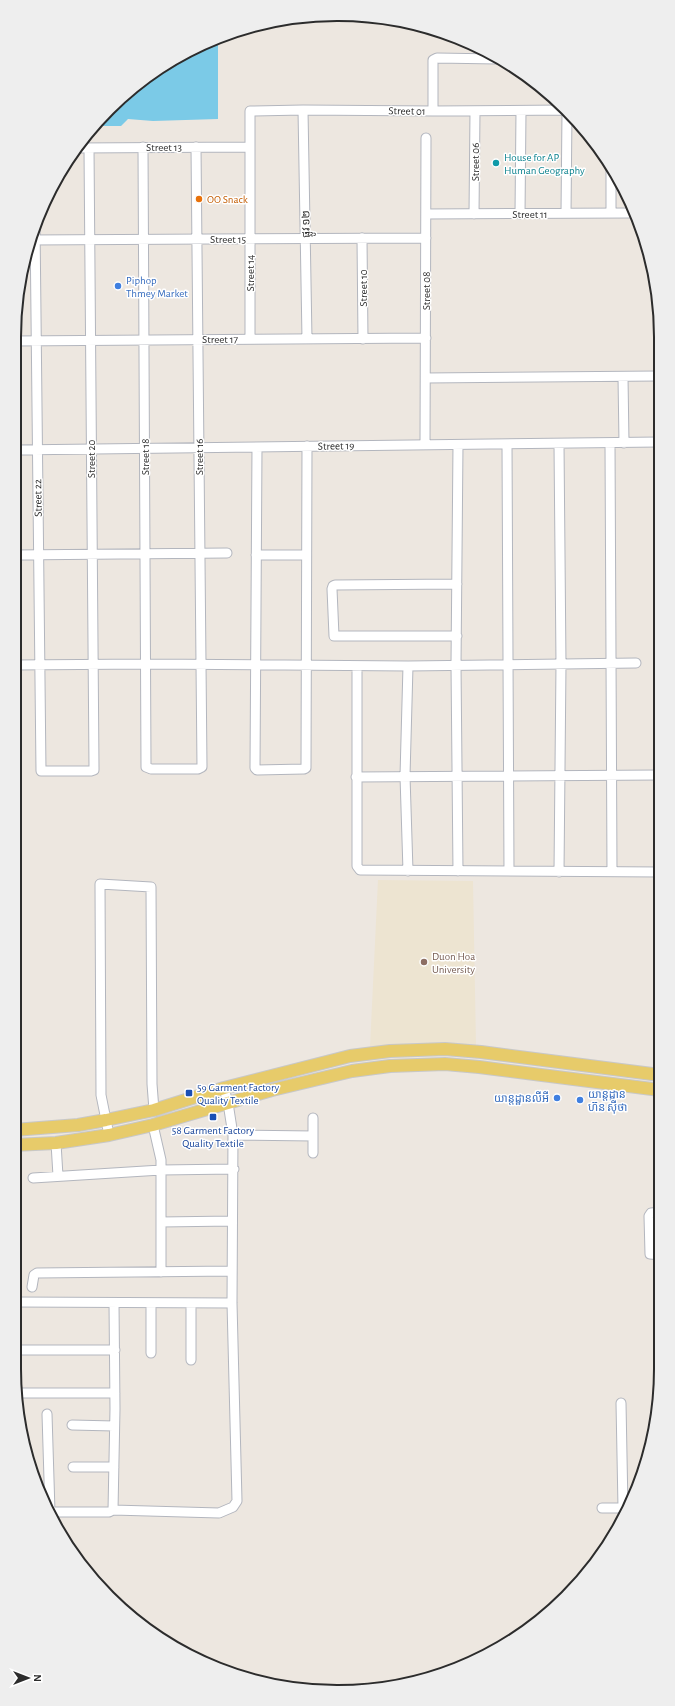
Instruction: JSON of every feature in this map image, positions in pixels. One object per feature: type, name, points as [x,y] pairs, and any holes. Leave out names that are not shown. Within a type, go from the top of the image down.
[{"type":"main road","points":[[390,1050],[390,1066]]},
{"type":"main road","points":[[21,1130],[65,1127],[154,1110],[224,1088],[350,1056],[390,1050],[461,1050],[654,1074]]},
{"type":"main road","points":[[460,1065],[461,1050]]},
{"type":"main road","points":[[21,1145],[56,1143],[109,1135],[153,1125],[228,1102],[352,1071],[390,1066],[425,1064],[460,1065],[654,1089]]},
{"type":"street","points":[[434,111],[433,60],[437,58],[487,59]]},
{"type":"street","name":"ផ្លូវ ១២","points":[[303,110],[307,339]]},
{"type":"street","name":"Street 01","points":[[250,111],[558,111]]},
{"type":"street","name":"Street 14","points":[[250,111],[250,339]]},
{"type":"street","name":"Street 06","points":[[474,214],[475,111]]},
{"type":"street","points":[[520,214],[521,111]]},
{"type":"street","points":[[566,119],[566,213]]},
{"type":"street","name":"Street 08","points":[[425,445],[426,138]]},
{"type":"street","name":"Street 18","points":[[143,147],[146,767],[151,769],[198,768],[202,766]]},
{"type":"street","name":"Street 16","points":[[196,147],[202,766]]},
{"type":"street","name":"Street 13","points":[[84,148],[250,147]]},
{"type":"street","name":"Street 20","points":[[89,148],[94,770]]},
{"type":"street","points":[[611,177],[611,213]]},
{"type":"street","name":"Street 11","points":[[426,214],[628,213]]},
{"type":"street","name":"Street 10","points":[[362,238],[363,339]]},
{"type":"street","name":"Street 15","points":[[37,240],[426,238]]},
{"type":"street","name":"Street 22","points":[[33,252],[38,450],[41,771],[94,770]]},
{"type":"street","name":"Street 17","points":[[21,340],[426,338]]},
{"type":"street","points":[[426,378],[654,376]]},
{"type":"street","points":[[623,377],[624,443]]},
{"type":"street","name":"Street 19","points":[[21,450],[654,442]]},
{"type":"street","points":[[610,443],[612,871]]},
{"type":"street","points":[[506,444],[509,871]]},
{"type":"street","points":[[559,444],[561,664],[559,872]]},
{"type":"street","points":[[458,445],[458,584],[456,665],[458,871]]},
{"type":"street","points":[[257,447],[255,768],[257,770],[306,769],[307,446]]},
{"type":"street","points":[[21,555],[227,553]]},
{"type":"street","points":[[256,555],[306,555]]},
{"type":"street","points":[[457,636],[334,636],[332,589],[335,585],[458,584]]},
{"type":"street","points":[[21,665],[201,664],[255,666],[408,666],[636,663]]},
{"type":"street","points":[[357,666],[357,866],[360,870],[654,872]]},
{"type":"street","points":[[408,666],[405,776],[408,871]]},
{"type":"street","points":[[356,777],[654,775]]},
{"type":"street","points":[[109,1135],[100,1095],[100,884],[151,887],[152,1084],[154,1110]]},
{"type":"street","points":[[56,1512],[109,1512],[112,1510],[219,1512],[233,1507],[237,1501],[232,1303],[232,1221],[234,1169],[233,1135],[228,1102],[224,1088]]},
{"type":"street","points":[[313,1118],[313,1153]]},
{"type":"street","points":[[153,1125],[161,1160],[161,1272]]},
{"type":"street","points":[[233,1135],[313,1136]]},
{"type":"street","points":[[56,1143],[58,1176]]},
{"type":"street","points":[[33,1178],[161,1170],[234,1169]]},
{"type":"street","points":[[654,1213],[649,1216],[649,1248],[650,1254],[654,1254]]},
{"type":"street","points":[[161,1222],[232,1221]]},
{"type":"street","points":[[32,1287],[34,1275],[37,1273],[232,1271]]},
{"type":"street","points":[[21,1302],[232,1303]]},
{"type":"street","points":[[112,1510],[114,1467],[114,1303]]},
{"type":"street","points":[[151,1303],[151,1353]]},
{"type":"street","points":[[191,1303],[191,1360]]},
{"type":"street","points":[[21,1350],[115,1350]]},
{"type":"street","points":[[22,1393],[114,1394]]},
{"type":"street","points":[[621,1403],[624,1502]]},
{"type":"street","points":[[47,1414],[49,1497]]},
{"type":"street","points":[[72,1425],[114,1426]]},
{"type":"street","points":[[73,1467],[114,1467]]},
{"type":"street","points":[[602,1508],[621,1508]]},
{"type":"shaded area","name":"Duon Hoa University","points":[[378,880],[473,881],[476,1045],[439,1043],[370,1047]]},
{"type":"water","points":[[218,44],[218,119],[153,121],[128,119],[121,126],[103,126],[145,86],[179,63]]},
{"type":"place","name":"House for AP Human Geography","points":[[496,163]]},
{"type":"place","name":"OO Snack","points":[[199,199]]},
{"type":"place","name":"Piphop Thmey Market","points":[[118,286]]},
{"type":"place","name":"Duon Hoa University","points":[[424,962]]},
{"type":"place","name":"59 Garment Factory Quality Textile","points":[[189,1093]]},
{"type":"place","name":"យាន្ដដ្ឋានលីអី","points":[[557,1098]]},
{"type":"place","name":"យាន្ដដ្ឋាន ហ៊ន ស៊ីថា","points":[[580,1100]]},
{"type":"place","name":"58 Garment Factory Quality Textile","points":[[213,1117]]}]
